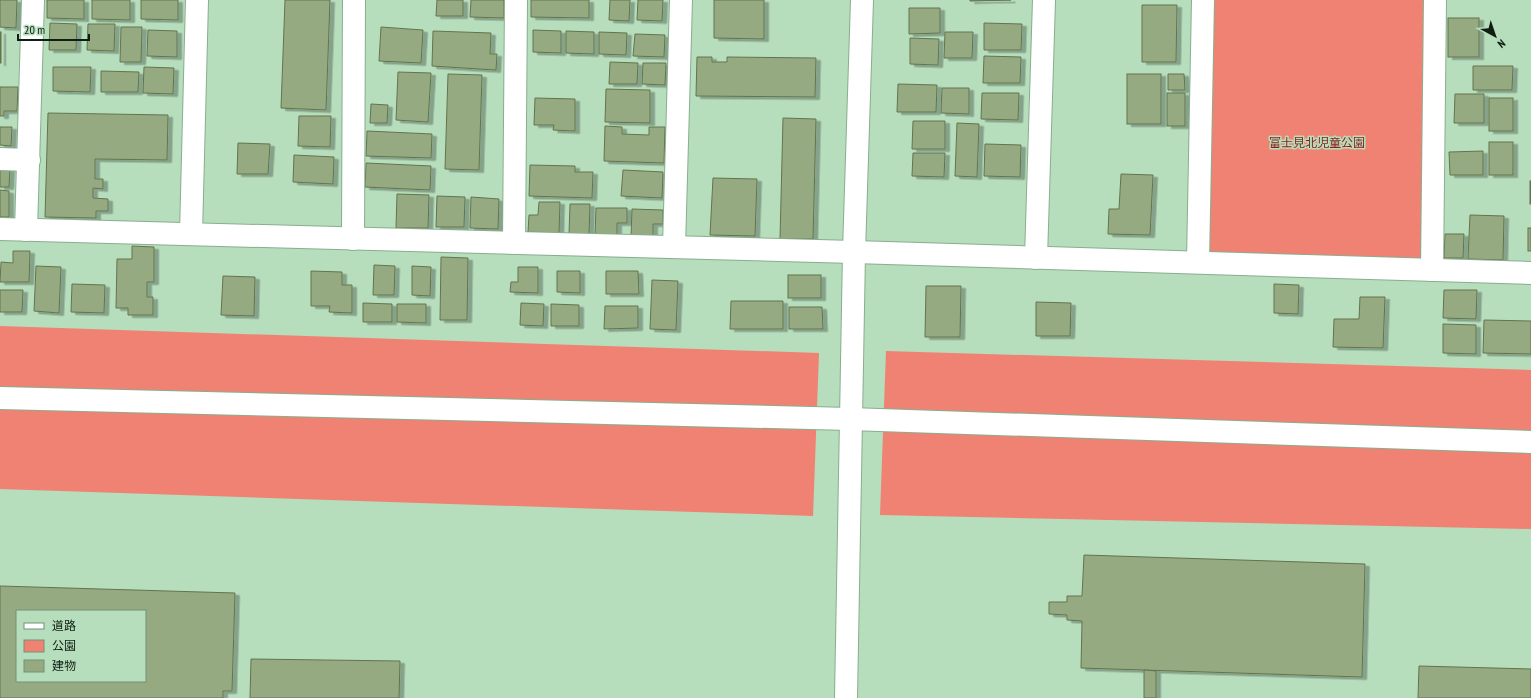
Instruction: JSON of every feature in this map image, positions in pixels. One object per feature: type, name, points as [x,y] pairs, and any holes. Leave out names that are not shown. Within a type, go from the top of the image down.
[{"type":"street","points":[[26,230],[33,0]]},
{"type":"street","points":[[191,234],[197,0]]},
{"type":"street","points":[[354,0],[354,239]]},
{"type":"street","points":[[514,243],[516,0]]},
{"type":"street","points":[[674,247],[681,0]]},
{"type":"street","points":[[846,698],[850,419],[862,0]]},
{"type":"street","points":[[1036,258],[1044,0]]},
{"type":"street","points":[[1198,262],[1204,0]]},
{"type":"street","points":[[1432,270],[1435,0]]},
{"type":"street","points":[[0,159],[28,160]]},
{"type":"street","points":[[0,229],[854,252],[1531,273]]},
{"type":"street","points":[[0,398],[850,419],[1531,442]]},
{"type":"green space","name":"富士見北児童公園","points":[[1203,0],[1435,0],[1432,270],[1198,262]]},
{"type":"green space","points":[[0,326],[819,353],[813,516],[0,489]]},
{"type":"green space","points":[[886,351],[1531,370],[1531,529],[880,515]]},
{"type":"building","points":[[0,0],[17,0],[16,28],[0,27]]},
{"type":"building","points":[[47,0],[84,0],[84,19],[47,18]]},
{"type":"building","points":[[92,0],[130,0],[130,20],[92,19]]},
{"type":"building","points":[[141,0],[178,0],[178,20],[141,19]]},
{"type":"building","points":[[285,0],[330,0],[326,110],[281,108]]},
{"type":"building","points":[[437,0],[463,0],[463,16],[436,16]]},
{"type":"building","points":[[471,0],[504,0],[504,18],[470,17]]},
{"type":"building","points":[[531,0],[589,0],[589,18],[531,17]]},
{"type":"building","points":[[610,0],[630,0],[629,21],[609,20]]},
{"type":"building","points":[[638,0],[663,0],[662,21],[637,20]]},
{"type":"building","points":[[714,0],[764,0],[764,39],[714,38]]},
{"type":"building","points":[[970,0],[1011,0],[970,1]]},
{"type":"building","points":[[1142,5],[1177,5],[1176,62],[1142,62]]},
{"type":"building","points":[[909,8],[940,8],[940,33],[909,34]]},
{"type":"building","points":[[1448,18],[1479,18],[1479,57],[1448,57]]},
{"type":"building","points":[[50,23],[77,24],[76,50],[49,50]]},
{"type":"building","points":[[984,23],[1022,24],[1021,50],[984,50]]},
{"type":"building","points":[[88,24],[115,24],[114,51],[87,50]]},
{"type":"building","points":[[121,27],[142,27],[141,62],[120,62]]},
{"type":"building","points":[[381,27],[423,30],[421,63],[379,61]]},
{"type":"building","points":[[148,30],[177,31],[177,57],[147,56]]},
{"type":"building","points":[[533,30],[561,31],[561,53],[533,52]]},
{"type":"building","points":[[433,31],[491,33],[490,54],[497,54],[496,70],[432,66]]},
{"type":"building","points":[[566,31],[594,32],[594,54],[566,53]]},
{"type":"building","points":[[1,32],[1,63],[0,63]]},
{"type":"building","points":[[599,32],[627,33],[626,55],[599,54]]},
{"type":"building","points":[[945,32],[973,32],[972,58],[944,58]]},
{"type":"building","points":[[635,34],[665,35],[664,57],[633,56]]},
{"type":"building","points":[[910,38],[939,39],[938,65],[910,64]]},
{"type":"building","points":[[984,56],[1021,57],[1020,83],[983,83]]},
{"type":"building","points":[[697,57],[712,57],[712,62],[727,62],[727,57],[816,58],[815,97],[696,96]]},
{"type":"building","points":[[610,62],[638,63],[637,84],[609,84]]},
{"type":"building","points":[[643,63],[666,63],[665,85],[642,84]]},
{"type":"building","points":[[1473,66],[1513,66],[1512,90],[1473,90]]},
{"type":"building","points":[[53,67],[91,67],[90,92],[53,91]]},
{"type":"building","points":[[144,67],[174,68],[173,94],[143,93]]},
{"type":"building","points":[[101,71],[139,72],[138,92],[101,92]]},
{"type":"building","points":[[398,72],[431,73],[428,122],[396,120]]},
{"type":"building","points":[[448,74],[482,75],[479,170],[445,169]]},
{"type":"building","points":[[1127,74],[1161,74],[1161,124],[1127,124]]},
{"type":"building","points":[[1168,74],[1184,74],[1185,90],[1168,90]]},
{"type":"building","points":[[898,84],[937,85],[936,112],[897,112]]},
{"type":"building","points":[[0,87],[18,87],[17,111],[4,111],[4,116],[0,116]]},
{"type":"building","points":[[942,88],[969,88],[969,114],[941,113]]},
{"type":"building","points":[[606,89],[650,90],[650,123],[605,122]]},
{"type":"building","points":[[982,93],[1019,93],[1018,120],[981,119]]},
{"type":"building","points":[[1167,93],[1185,93],[1185,126],[1167,126]]},
{"type":"building","points":[[1455,94],[1484,94],[1484,123],[1454,123]]},
{"type":"building","points":[[535,98],[575,99],[575,131],[553,130],[554,125],[534,125]]},
{"type":"building","points":[[1489,98],[1513,98],[1513,131],[1489,131]]},
{"type":"building","points":[[371,104],[388,105],[387,123],[370,123]]},
{"type":"building","points":[[48,113],[168,115],[167,160],[95,159],[95,179],[103,179],[103,189],[93,188],[93,198],[108,199],[108,211],[96,211],[96,218],[45,217]]},
{"type":"building","points":[[299,116],[331,116],[330,147],[298,146]]},
{"type":"building","points":[[783,118],[816,119],[813,239],[780,239]]},
{"type":"building","points":[[913,121],[945,121],[945,149],[912,149]]},
{"type":"building","points":[[957,123],[979,124],[977,177],[955,176]]},
{"type":"building","points":[[605,126],[622,127],[622,134],[649,135],[649,127],[665,127],[664,163],[604,161]]},
{"type":"building","points":[[0,127],[12,127],[11,146],[0,145]]},
{"type":"building","points":[[367,131],[432,134],[431,158],[366,156]]},
{"type":"building","points":[[1489,142],[1513,142],[1513,175],[1489,175]]},
{"type":"building","points":[[238,143],[270,144],[268,174],[237,174]]},
{"type":"building","points":[[985,144],[1021,145],[1020,177],[984,176]]},
{"type":"building","points":[[1483,151],[1483,175],[1450,175],[1449,152]]},
{"type":"building","points":[[913,153],[945,153],[944,177],[912,176]]},
{"type":"building","points":[[294,155],[334,157],[333,184],[293,182]]},
{"type":"building","points":[[366,163],[431,166],[430,190],[365,187]]},
{"type":"building","points":[[530,165],[575,166],[575,172],[593,172],[592,198],[529,196]]},
{"type":"building","points":[[0,169],[10,169],[9,187],[0,187]]},
{"type":"building","points":[[623,170],[663,172],[662,198],[621,196]]},
{"type":"building","points":[[1121,174],[1153,175],[1150,235],[1108,234],[1109,209],[1119,209]]},
{"type":"building","points":[[713,178],[757,179],[755,236],[710,235]]},
{"type":"building","points":[[1531,181],[1531,204],[1530,204]]},
{"type":"building","points":[[0,190],[9,191],[9,217],[0,217]]},
{"type":"building","points":[[397,194],[429,195],[428,228],[396,228]]},
{"type":"building","points":[[437,196],[465,197],[464,227],[436,227]]},
{"type":"building","points":[[471,197],[499,199],[498,229],[470,228]]},
{"type":"building","points":[[539,202],[560,202],[559,233],[528,232],[529,215],[538,215]]},
{"type":"building","points":[[570,204],[590,204],[589,234],[569,234]]},
{"type":"building","points":[[596,208],[627,208],[627,223],[617,223],[617,236],[595,236]]},
{"type":"building","points":[[632,209],[663,210],[663,224],[653,224],[653,237],[631,237]]},
{"type":"building","points":[[1470,215],[1504,216],[1503,260],[1468,259]]},
{"type":"building","points":[[1528,228],[1531,228],[1531,251],[1528,251]]},
{"type":"building","points":[[1445,234],[1464,234],[1463,258],[1444,258]]},
{"type":"building","points":[[132,246],[154,247],[154,282],[147,282],[147,297],[153,297],[153,315],[128,315],[128,308],[116,308],[117,259],[132,259]]},
{"type":"building","points":[[13,251],[30,251],[29,282],[0,282],[1,262],[13,263]]},
{"type":"building","points":[[441,257],[468,258],[467,320],[440,320]]},
{"type":"building","points":[[374,265],[395,266],[394,295],[373,295]]},
{"type":"building","points":[[36,266],[61,267],[59,313],[34,311]]},
{"type":"building","points":[[412,266],[431,267],[430,296],[412,295]]},
{"type":"building","points":[[518,267],[538,267],[538,293],[510,292],[511,282],[518,282]]},
{"type":"building","points":[[311,271],[342,272],[342,285],[352,285],[352,313],[329,312],[330,306],[311,306]]},
{"type":"building","points":[[557,271],[580,271],[580,293],[557,292]]},
{"type":"building","points":[[606,271],[638,271],[639,294],[606,294]]},
{"type":"building","points":[[788,275],[821,275],[821,298],[788,298]]},
{"type":"building","points":[[223,276],[255,277],[254,316],[221,315]]},
{"type":"building","points":[[652,280],[678,281],[676,330],[650,329]]},
{"type":"building","points":[[72,284],[105,285],[104,313],[71,312]]},
{"type":"building","points":[[1274,284],[1299,285],[1298,314],[1274,313]]},
{"type":"building","points":[[926,286],[961,286],[960,337],[925,337]]},
{"type":"building","points":[[0,290],[23,290],[22,312],[0,312]]},
{"type":"building","points":[[1444,290],[1477,290],[1476,319],[1443,318]]},
{"type":"building","points":[[1360,297],[1385,297],[1383,348],[1333,347],[1334,319],[1359,319]]},
{"type":"building","points":[[731,301],[783,301],[783,329],[730,329]]},
{"type":"building","points":[[1036,302],[1071,303],[1070,336],[1036,336]]},
{"type":"building","points":[[363,303],[392,304],[392,322],[363,322]]},
{"type":"building","points":[[521,303],[544,304],[543,326],[520,325]]},
{"type":"building","points":[[397,304],[426,304],[426,323],[397,322]]},
{"type":"building","points":[[551,304],[579,305],[579,326],[551,326]]},
{"type":"building","points":[[605,306],[638,306],[638,328],[604,329]]},
{"type":"building","points":[[789,307],[822,307],[823,329],[789,329]]},
{"type":"building","points":[[1484,320],[1531,321],[1531,354],[1483,353]]},
{"type":"building","points":[[1443,324],[1476,325],[1476,354],[1443,353]]},
{"type":"building","points":[[1084,555],[1365,564],[1362,677],[1081,668],[1082,621],[1067,620],[1067,615],[1049,614],[1049,602],[1067,602],[1067,596],[1082,596]]},
{"type":"building","points":[[0,586],[235,593],[232,691],[223,691],[223,698],[0,698]]},
{"type":"building","points":[[251,659],[400,661],[399,698],[250,698]]},
{"type":"building","points":[[1419,666],[1531,669],[1531,698],[1418,698]]},
{"type":"building","points":[[1144,670],[1156,671],[1156,698],[1144,698]]}]
